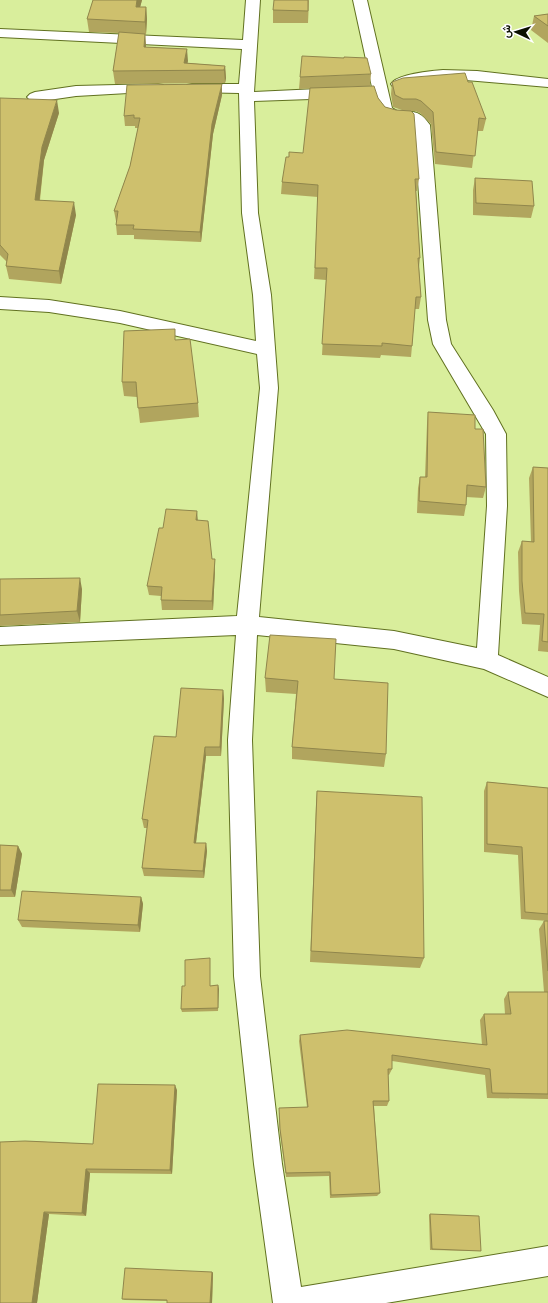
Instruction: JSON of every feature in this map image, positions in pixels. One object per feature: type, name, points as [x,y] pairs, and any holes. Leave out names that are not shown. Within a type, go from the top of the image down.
[{"type":"street","points":[[253,0],[247,93],[250,213],[262,294],[269,388],[247,625],[240,740],[247,976],[268,1164],[288,1303]]},
{"type":"street","points":[[360,0],[367,91],[385,110],[393,116],[412,115],[419,120],[422,125],[437,320],[442,344],[486,415],[496,434],[498,450],[497,506],[487,660]]},
{"type":"street","points":[[0,33],[250,45]]},
{"type":"street","points":[[35,97],[84,91],[173,88],[247,93],[367,91],[406,81],[444,74],[462,74],[548,83]]},
{"type":"street","points":[[0,303],[48,306],[120,317],[267,350]]},
{"type":"street","points":[[0,636],[247,625],[394,640],[487,660],[548,687]]},
{"type":"street","points":[[296,1303],[548,1261]]},
{"type":"building","points":[[93,0],[137,0],[136,7],[146,7],[145,22],[87,19]]},
{"type":"building","points":[[274,0],[308,0],[308,11],[273,10]]},
{"type":"building","points":[[548,14],[548,26],[534,16]]},
{"type":"building","points":[[119,32],[145,34],[144,47],[187,49],[184,63],[225,66],[224,70],[113,71]]},
{"type":"building","points":[[302,56],[367,58],[371,74],[300,77]]},
{"type":"building","points":[[465,73],[468,82],[472,82],[486,119],[479,118],[475,156],[436,152],[433,112],[421,101],[416,99],[403,99],[395,95],[392,82],[403,78]]},
{"type":"building","points":[[222,84],[212,124],[200,232],[133,229],[134,225],[116,225],[118,211],[114,211],[130,166],[140,118],[134,118],[134,115],[124,116],[127,85]]},
{"type":"building","points":[[374,86],[378,98],[385,107],[396,110],[411,111],[414,114],[419,179],[415,179],[421,297],[416,297],[412,346],[382,343],[382,346],[322,344],[327,268],[315,268],[318,185],[282,182],[286,157],[289,157],[289,152],[303,153],[310,88]]},
{"type":"building","points":[[0,98],[57,100],[42,147],[35,200],[74,202],[59,271],[6,266],[8,254],[0,245]]},
{"type":"building","points":[[475,178],[532,181],[534,206],[476,203]]},
{"type":"building","points":[[175,329],[175,340],[190,339],[198,403],[138,408],[136,382],[122,382],[124,331]]},
{"type":"building","points":[[428,412],[475,415],[475,429],[483,429],[486,487],[467,485],[466,505],[419,501],[420,477],[427,477]]},
{"type":"building","points":[[533,467],[548,468],[548,642],[542,641],[544,614],[525,613],[522,581],[522,541],[534,542]]},
{"type":"building","points":[[166,509],[197,511],[196,520],[208,521],[212,559],[215,559],[212,601],[161,600],[162,587],[147,586],[159,528],[163,528]]},
{"type":"building","points":[[80,578],[77,611],[0,615],[0,579]]},
{"type":"building","points":[[270,635],[336,639],[334,679],[388,683],[386,754],[292,747],[298,681],[265,678]]},
{"type":"building","points":[[181,688],[223,690],[220,747],[205,747],[194,843],[206,843],[203,871],[142,868],[148,820],[142,819],[154,736],[176,737]]},
{"type":"building","points":[[487,782],[548,788],[548,914],[525,912],[522,847],[487,844]]},
{"type":"building","points":[[317,791],[422,797],[424,958],[311,951]]},
{"type":"building","points":[[0,845],[18,846],[11,890],[0,890]]},
{"type":"building","points":[[22,891],[141,897],[138,925],[18,920]]},
{"type":"building","points":[[544,921],[548,921],[548,971]]},
{"type":"building","points":[[210,958],[210,986],[218,985],[218,1008],[181,1009],[182,986],[185,986],[185,960]]},
{"type":"building","points":[[508,992],[548,992],[548,1094],[492,1093],[490,1069],[392,1055],[392,1069],[388,1069],[389,1101],[373,1101],[380,1193],[331,1195],[330,1172],[286,1173],[280,1129],[279,1108],[308,1107],[300,1035],[347,1030],[487,1045],[484,1014],[511,1014]]},
{"type":"building","points":[[98,1084],[175,1085],[170,1170],[86,1169],[82,1213],[44,1212],[32,1303],[0,1303],[0,1142],[25,1141],[93,1144]]},
{"type":"building","points":[[430,1214],[479,1216],[481,1251],[432,1249]]},
{"type":"building","points":[[125,1268],[212,1272],[210,1303],[167,1303],[167,1300],[122,1299]]}]
